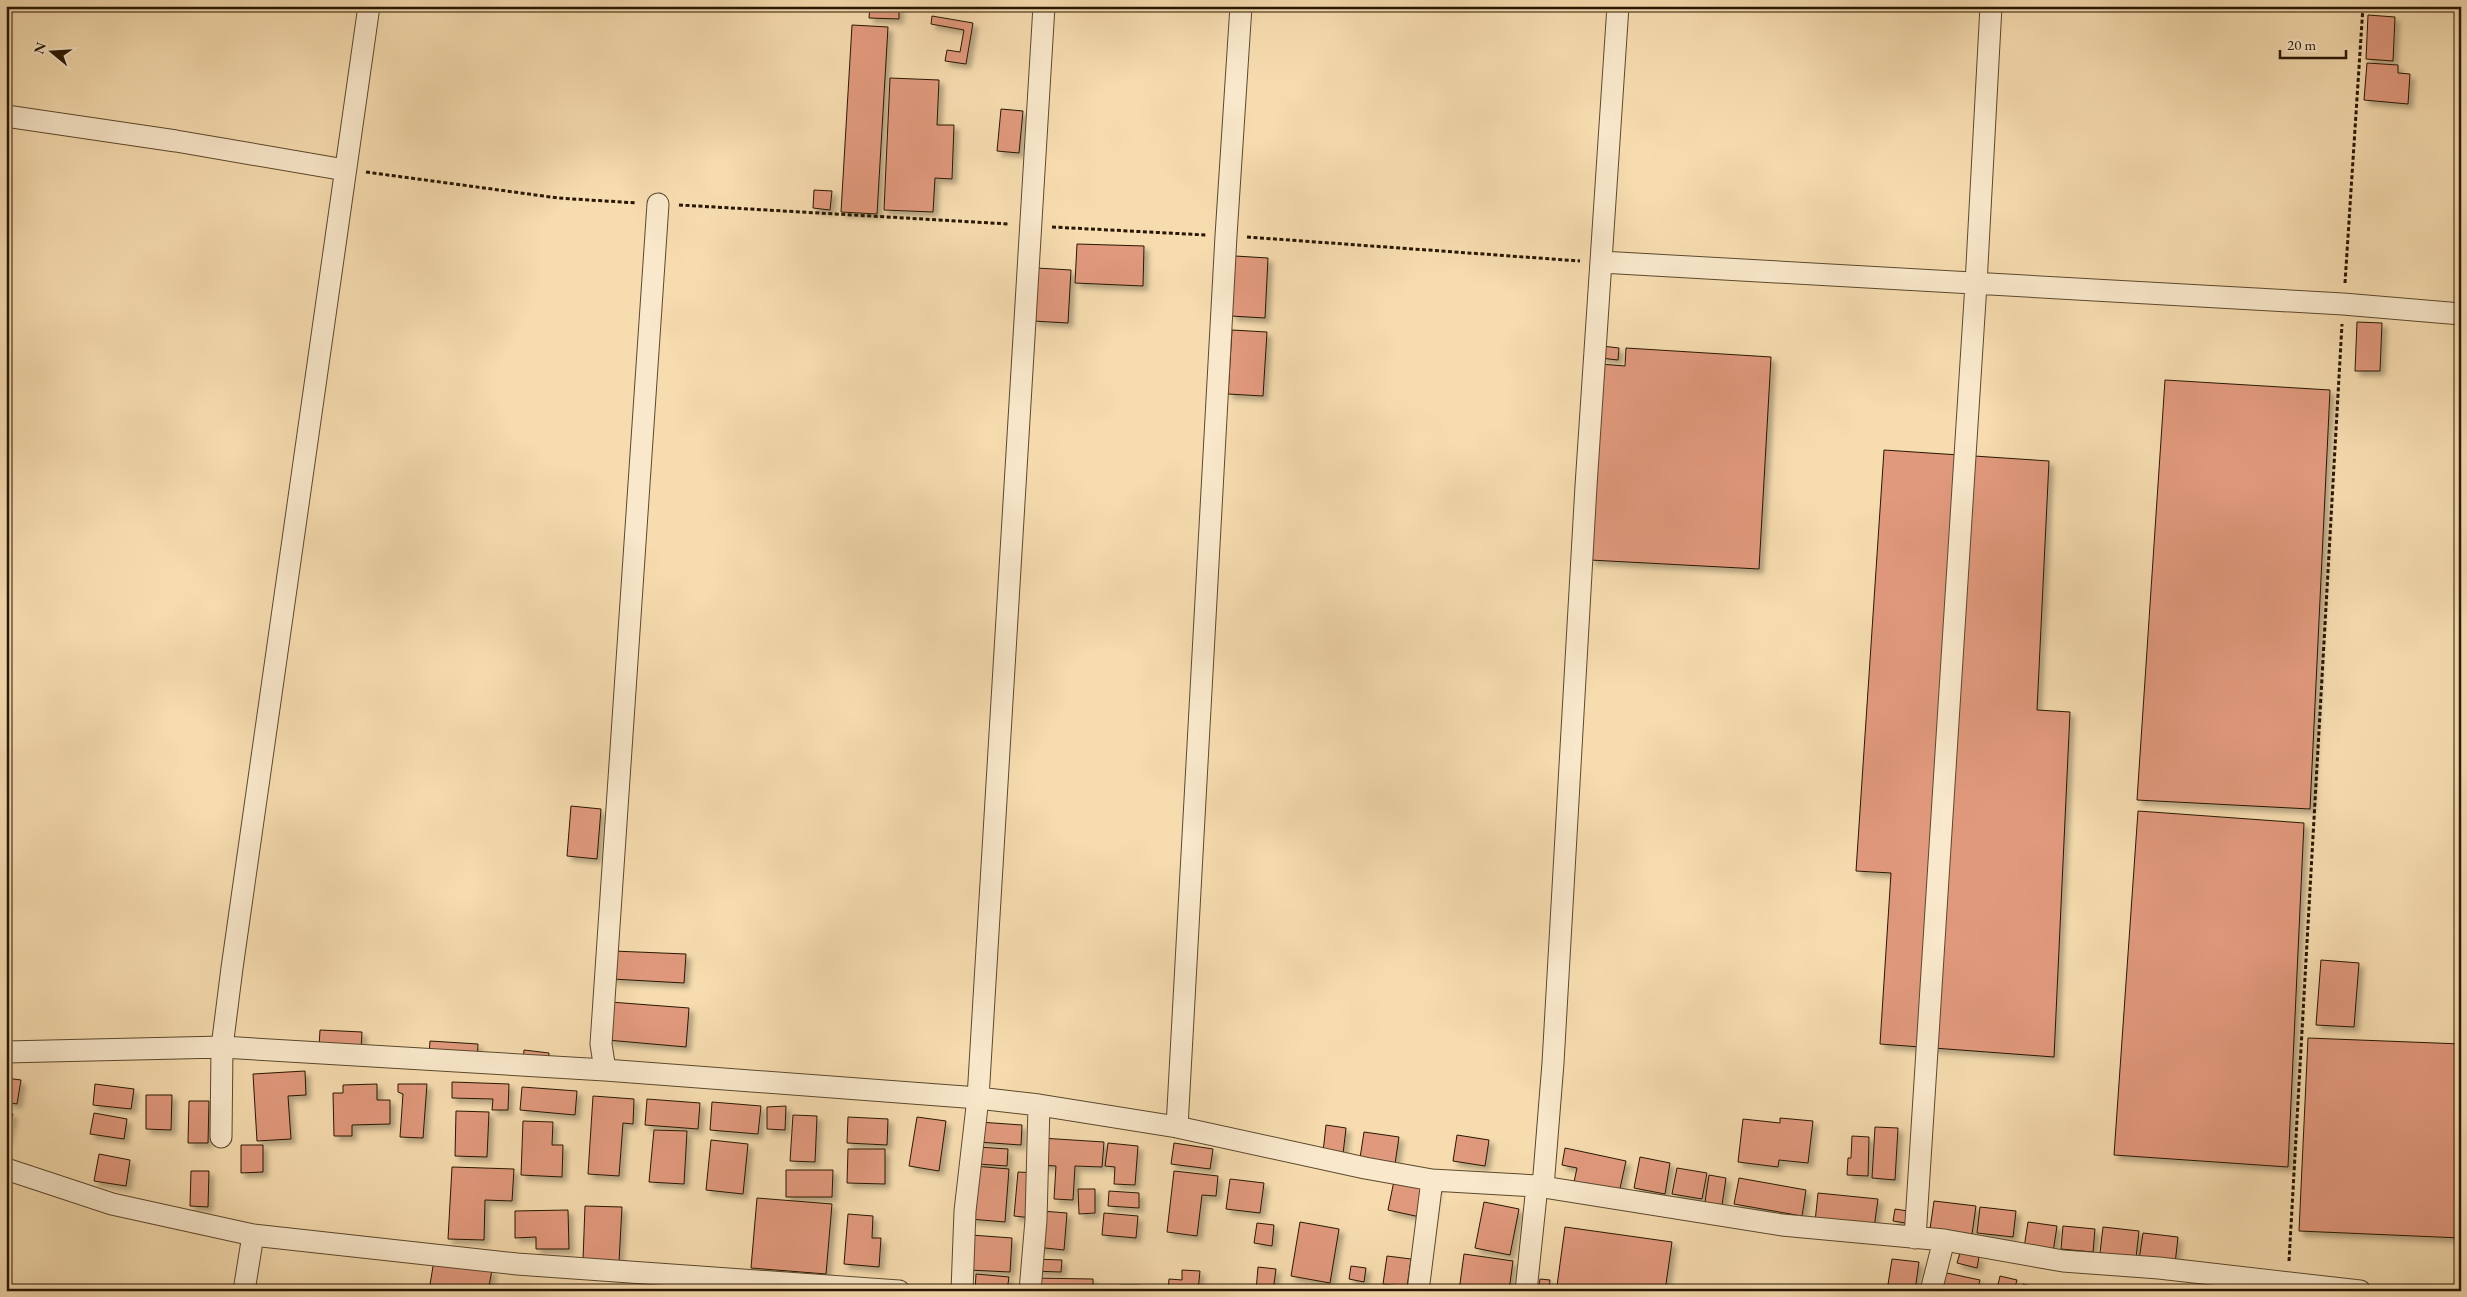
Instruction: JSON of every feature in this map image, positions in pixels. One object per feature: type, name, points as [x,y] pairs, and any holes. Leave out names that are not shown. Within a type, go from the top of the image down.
[{"type":"street","points":[[221,1137],[222,1047],[369,6]]},
{"type":"street","points":[[962,1291],[965,1211],[978,1098],[1037,226],[1044,6]]},
{"type":"street","points":[[1177,1126],[1226,236],[1241,6]]},
{"type":"street","points":[[1526,1291],[1540,1186],[1553,1063],[1585,496],[1618,6]]},
{"type":"street","points":[[1914,1238],[1976,284],[1991,6]]},
{"type":"street","points":[[6,116],[176,141],[345,170]]},
{"type":"street","points":[[605,1070],[601,1044],[658,204]]},
{"type":"street","points":[[1601,262],[2343,304],[2461,314]]},
{"type":"street","points":[[6,1052],[222,1047],[605,1070],[1039,1104],[1177,1126],[1364,1168],[1432,1180],[1540,1186],[1782,1225],[1944,1240],[2063,1261],[2159,1268],[2360,1291]]},
{"type":"street","points":[[1030,1291],[1036,1220],[1039,1104]]},
{"type":"street","points":[[6,1169],[112,1204],[253,1235],[517,1264],[899,1291]]},
{"type":"street","points":[[1418,1291],[1432,1180]]},
{"type":"street","points":[[244,1291],[253,1235]]},
{"type":"street","points":[[1931,1291],[1944,1240]]},
{"type":"path","points":[[2287,1284],[2343,304],[2363,6]]},
{"type":"path","points":[[345,170],[558,198],[1226,236],[1601,262]]},
{"type":"building","points":[[870,6],[899,6],[899,19],[869,18]]},
{"type":"building","points":[[2368,15],[2395,17],[2393,61],[2366,59]]},
{"type":"building","points":[[932,16],[973,23],[966,64],[945,61],[947,50],[960,52],[964,30],[931,24]]},
{"type":"building","points":[[852,25],[888,27],[877,214],[841,212]]},
{"type":"building","points":[[2367,63],[2398,65],[2398,73],[2410,74],[2408,104],[2364,100]]},
{"type":"building","points":[[890,78],[939,80],[937,125],[954,125],[952,179],[935,178],[933,212],[884,210]]},
{"type":"building","points":[[1001,109],[1023,111],[1019,153],[997,151]]},
{"type":"building","points":[[814,190],[832,191],[830,210],[813,208]]},
{"type":"building","points":[[1077,244],[1144,246],[1143,286],[1075,283]]},
{"type":"building","points":[[1235,256],[1268,258],[1265,318],[1231,316]]},
{"type":"building","points":[[1036,268],[1071,270],[1068,323],[1033,321]]},
{"type":"building","points":[[2357,322],[2382,323],[2380,371],[2355,371]]},
{"type":"building","points":[[1232,330],[1267,332],[1263,396],[1228,394]]},
{"type":"building","points":[[1602,346],[1619,348],[1618,360],[1600,358]]},
{"type":"building","points":[[1626,348],[1771,357],[1759,569],[1590,560],[1600,364],[1625,366]]},
{"type":"building","points":[[2165,380],[2330,390],[2310,809],[2137,800]]},
{"type":"building","points":[[1884,450],[2049,461],[2037,710],[2070,712],[2054,1057],[1880,1044],[1891,873],[1856,871]]},
{"type":"building","points":[[571,806],[601,809],[597,859],[567,856]]},
{"type":"building","points":[[2138,811],[2304,823],[2288,1167],[2114,1155]]},
{"type":"building","points":[[613,951],[686,954],[684,983],[612,979]]},
{"type":"building","points":[[2321,960],[2359,963],[2354,1027],[2316,1025]]},
{"type":"building","points":[[610,1002],[689,1008],[686,1047],[607,1040]]},
{"type":"building","points":[[320,1030],[362,1032],[361,1049],[319,1047]]},
{"type":"building","points":[[2308,1038],[2461,1044],[2461,1238],[2299,1231]]},
{"type":"building","points":[[430,1041],[478,1044],[477,1060],[429,1056]]},
{"type":"building","points":[[524,1050],[549,1053],[548,1066],[523,1063]]},
{"type":"building","points":[[305,1071],[306,1095],[288,1096],[291,1139],[257,1141],[253,1074]]},
{"type":"building","points":[[6,1078],[21,1080],[17,1104],[6,1102]]},
{"type":"building","points":[[452,1082],[509,1084],[508,1110],[492,1110],[493,1099],[452,1098]]},
{"type":"building","points":[[95,1084],[134,1089],[131,1109],[93,1105]]},
{"type":"building","points":[[377,1084],[377,1100],[390,1100],[390,1124],[352,1125],[352,1136],[334,1136],[333,1093],[343,1093],[343,1085]]},
{"type":"building","points":[[398,1084],[427,1084],[423,1138],[400,1137],[403,1094],[398,1092]]},
{"type":"building","points":[[522,1087],[577,1091],[575,1115],[520,1110]]},
{"type":"building","points":[[146,1095],[172,1095],[171,1130],[146,1129]]},
{"type":"building","points":[[593,1096],[634,1099],[633,1124],[623,1123],[619,1176],[588,1174]]},
{"type":"building","points":[[647,1099],[700,1103],[698,1129],[645,1125]]},
{"type":"building","points":[[189,1101],[209,1101],[208,1143],[188,1143]]},
{"type":"building","points":[[712,1102],[761,1106],[758,1134],[710,1130]]},
{"type":"building","points":[[786,1106],[785,1130],[767,1129],[767,1107]]},
{"type":"building","points":[[456,1111],[489,1112],[487,1157],[455,1156]]},
{"type":"building","points":[[6,1112],[13,1114],[6,1142]]},
{"type":"building","points":[[94,1113],[127,1119],[124,1139],[90,1134]]},
{"type":"building","points":[[793,1115],[817,1116],[815,1162],[790,1161]]},
{"type":"building","points":[[848,1117],[888,1119],[887,1145],[847,1143]]},
{"type":"building","points":[[917,1117],[946,1121],[939,1171],[909,1166]]},
{"type":"building","points":[[1780,1118],[1813,1121],[1808,1163],[1779,1160],[1778,1167],[1738,1162],[1743,1119],[1780,1123]]},
{"type":"building","points":[[523,1121],[553,1122],[552,1145],[563,1145],[562,1177],[521,1175]]},
{"type":"building","points":[[979,1122],[1022,1125],[1021,1145],[978,1142]]},
{"type":"building","points":[[1326,1125],[1346,1128],[1343,1154],[1323,1152]]},
{"type":"building","points":[[1875,1127],[1898,1128],[1895,1180],[1872,1178]]},
{"type":"building","points":[[654,1130],[687,1131],[684,1184],[649,1182]]},
{"type":"building","points":[[1364,1132],[1399,1137],[1395,1164],[1360,1158]]},
{"type":"building","points":[[1457,1135],[1489,1140],[1485,1166],[1453,1161]]},
{"type":"building","points":[[1852,1136],[1869,1137],[1868,1176],[1847,1175],[1848,1158],[1851,1158]]},
{"type":"building","points":[[1041,1138],[1104,1142],[1102,1167],[1075,1166],[1073,1200],[1054,1199],[1056,1166],[1039,1165]]},
{"type":"building","points":[[711,1140],[748,1144],[743,1194],[706,1190]]},
{"type":"building","points":[[1108,1143],[1138,1146],[1135,1185],[1114,1184],[1115,1167],[1105,1166]]},
{"type":"building","points":[[1174,1143],[1213,1149],[1210,1169],[1171,1164]]},
{"type":"building","points":[[241,1145],[263,1145],[263,1172],[241,1173]]},
{"type":"building","points":[[978,1147],[1008,1149],[1007,1166],[977,1164]]},
{"type":"building","points":[[1565,1148],[1626,1161],[1619,1193],[1574,1182],[1577,1168],[1562,1165]]},
{"type":"building","points":[[848,1149],[885,1149],[885,1184],[847,1183]]},
{"type":"building","points":[[99,1154],[130,1160],[126,1186],[94,1181]]},
{"type":"building","points":[[1640,1157],[1670,1163],[1665,1194],[1634,1188]]},
{"type":"building","points":[[974,1166],[1009,1169],[1005,1222],[970,1219]]},
{"type":"building","points":[[452,1167],[514,1169],[512,1201],[485,1200],[484,1240],[448,1239]]},
{"type":"building","points":[[1677,1168],[1707,1173],[1702,1199],[1672,1194]]},
{"type":"building","points":[[786,1170],[833,1170],[832,1197],[786,1197]]},
{"type":"building","points":[[191,1171],[209,1171],[208,1207],[190,1206]]},
{"type":"building","points":[[1174,1171],[1218,1176],[1216,1196],[1202,1195],[1197,1236],[1167,1232]]},
{"type":"building","points":[[1018,1172],[1036,1173],[1032,1218],[1014,1216]]},
{"type":"building","points":[[1709,1175],[1726,1178],[1722,1205],[1705,1202]]},
{"type":"building","points":[[1395,1176],[1437,1184],[1429,1219],[1388,1210]]},
{"type":"building","points":[[1739,1178],[1806,1190],[1802,1216],[1734,1204]]},
{"type":"building","points":[[1230,1179],[1264,1183],[1260,1213],[1226,1209]]},
{"type":"building","points":[[1078,1189],[1095,1189],[1095,1213],[1079,1214]]},
{"type":"building","points":[[1109,1191],[1139,1193],[1139,1208],[1108,1206]]},
{"type":"building","points":[[1818,1193],[1878,1199],[1874,1228],[1815,1222]]},
{"type":"building","points":[[757,1198],[832,1204],[826,1274],[751,1268]]},
{"type":"building","points":[[1934,1201],[1976,1206],[1972,1234],[1930,1229]]},
{"type":"building","points":[[1484,1202],[1519,1209],[1510,1255],[1475,1248]]},
{"type":"building","points":[[585,1206],[622,1207],[619,1262],[583,1260]]},
{"type":"building","points":[[1980,1207],[2016,1211],[2013,1237],[1977,1233]]},
{"type":"building","points":[[1895,1209],[1914,1212],[1912,1224],[1893,1221]]},
{"type":"building","points":[[568,1210],[569,1249],[536,1249],[536,1237],[515,1238],[515,1211]]},
{"type":"building","points":[[1042,1211],[1067,1213],[1064,1250],[1036,1247]]},
{"type":"building","points":[[1104,1213],[1138,1216],[1136,1238],[1102,1235]]},
{"type":"building","points":[[848,1214],[873,1216],[872,1238],[881,1238],[879,1267],[844,1264]]},
{"type":"building","points":[[1300,1222],[1339,1229],[1330,1283],[1291,1276]]},
{"type":"building","points":[[2028,1222],[2057,1226],[2053,1252],[2024,1248]]},
{"type":"building","points":[[1257,1223],[1274,1225],[1272,1246],[1254,1243]]},
{"type":"building","points":[[2063,1226],[2095,1229],[2093,1252],[2061,1249]]},
{"type":"building","points":[[1565,1227],[1672,1242],[1665,1291],[1589,1291],[1557,1286]]},
{"type":"building","points":[[2103,1227],[2139,1231],[2136,1258],[2100,1253]]},
{"type":"building","points":[[2143,1233],[2178,1237],[2175,1264],[2139,1260]]},
{"type":"building","points":[[971,1235],[1012,1238],[1010,1272],[969,1270]]},
{"type":"building","points":[[1960,1253],[1979,1257],[1977,1268],[1957,1263]]},
{"type":"building","points":[[1464,1254],[1513,1261],[1509,1291],[1459,1291]]},
{"type":"building","points":[[1387,1256],[1411,1259],[1407,1287],[1383,1284]]},
{"type":"building","points":[[1033,1259],[1062,1260],[1061,1272],[1032,1271]]},
{"type":"building","points":[[1892,1259],[1919,1262],[1915,1291],[1887,1291]]},
{"type":"building","points":[[434,1260],[492,1270],[488,1291],[429,1291]]},
{"type":"building","points":[[1351,1266],[1366,1268],[1364,1282],[1349,1279]]},
{"type":"building","points":[[1258,1267],[1276,1269],[1273,1291],[1256,1291]]},
{"type":"building","points":[[1182,1270],[1200,1271],[1198,1291],[1168,1291],[1169,1279],[1182,1280]]},
{"type":"building","points":[[1942,1272],[1980,1280],[1977,1291],[1938,1291]]},
{"type":"building","points":[[976,1274],[1009,1277],[1007,1291],[975,1291]]},
{"type":"building","points":[[2000,1276],[2017,1280],[2014,1291],[1997,1289]]},
{"type":"building","points":[[1032,1278],[1093,1279],[1093,1291],[1032,1291]]},
{"type":"building","points":[[1540,1279],[1550,1280],[1549,1291],[1538,1291]]},
{"type":"building","points":[[2023,1284],[2041,1288],[2040,1291],[2021,1291]]},
{"type":"building","points":[[1120,1285],[1139,1285],[1140,1291],[1120,1291]]}]
